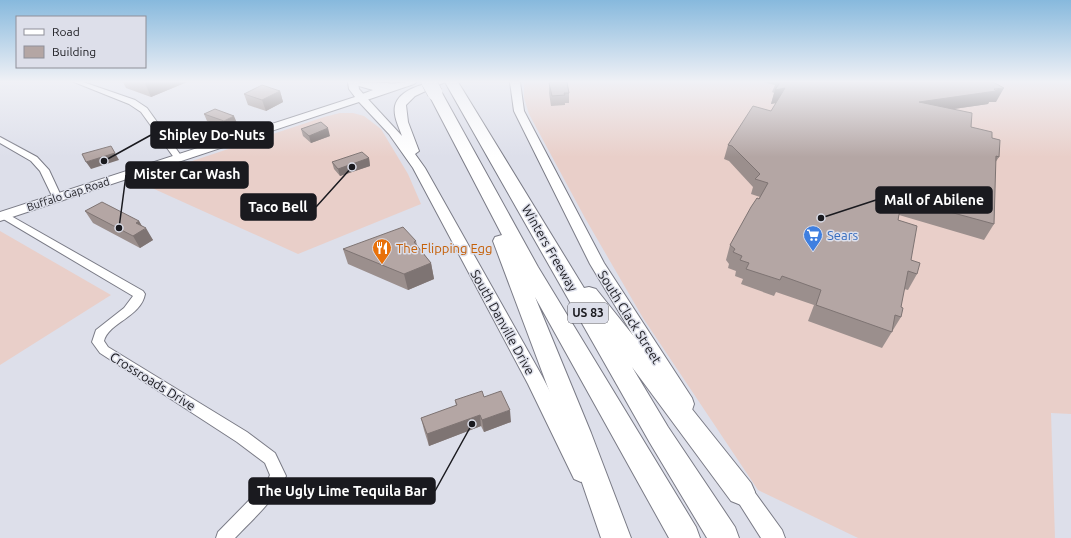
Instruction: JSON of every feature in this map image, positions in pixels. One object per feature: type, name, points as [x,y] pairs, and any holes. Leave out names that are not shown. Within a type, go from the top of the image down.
[{"type":"highway","name":"Winters Freeway","points":[[451,107],[469,155],[528,267],[685,538]]},
{"type":"highway","name":"Winters Freeway","points":[[457,107],[540,231],[658,435],[724,538]]},
{"type":"highway","points":[[469,155],[578,433],[614,538]]},
{"type":"highway","points":[[540,231],[741,492]]},
{"type":"main road","points":[[318,112],[324,107]]},
{"type":"main road","name":"Buffalo Gap Road","points":[[2,216],[333,107]]},
{"type":"main road","name":"South Danville Drive","points":[[370,107],[393,132],[419,168],[536,381],[614,538]]},
{"type":"main road","points":[[399,107],[419,168]]},
{"type":"main road","name":"South Clack Street","points":[[518,107],[597,264],[741,492],[774,538]]},
{"type":"main road","points":[[318,112],[355,110],[367,112],[380,118]]},
{"type":"street","points":[[140,107],[144,110],[178,157]]},
{"type":"street","points":[[0,140],[34,159],[44,170],[57,198]]},
{"type":"street","name":"Crossroads Drive","points":[[2,216],[139,294],[138,300],[128,311],[100,333],[98,342],[104,350],[242,437],[270,458],[278,476],[272,486],[224,538]]},
{"type":"shaded area","points":[[527,107],[1071,107],[1071,414],[1051,413],[1055,538],[858,538],[758,490],[643,318],[585,218],[529,114]]},
{"type":"shaded area","points":[[340,113],[353,113],[364,116],[381,129],[408,174],[421,204],[298,254],[152,188],[138,179],[324,117]]},
{"type":"shaded area","points":[[0,231],[111,295],[0,365]]},
{"type":"building","points":[[752,107],[771,111],[773,107],[944,107],[972,113],[971,127],[992,132],[992,138],[1000,140],[999,157],[996,156],[994,224],[902,199],[898,220],[917,226],[911,260],[920,263],[917,274],[908,271],[901,307],[903,308],[901,317],[895,315],[892,332],[816,305],[821,290],[782,276],[780,280],[746,269],[749,263],[740,260],[742,256],[733,252],[735,249],[730,245],[751,207],[757,198],[759,199],[768,183],[755,179],[760,174],[732,146],[728,145]]},
{"type":"building","points":[[215,109],[234,116],[224,121],[204,114]]},
{"type":"building","points":[[321,122],[328,128],[309,136],[301,129]]},
{"type":"building","points":[[111,146],[115,153],[86,162],[82,154]]},
{"type":"building","points":[[362,152],[369,158],[338,169],[332,162]]},
{"type":"building","points":[[102,202],[139,221],[136,223],[146,228],[133,236],[85,211]]},
{"type":"building","points":[[403,227],[416,241],[414,242],[431,263],[404,274],[343,249]]},
{"type":"building","points":[[482,391],[484,397],[501,391],[510,410],[482,420],[480,415],[427,434],[421,418],[457,405],[455,400]]},
{"type":"place","name":"Shipley Do-Nuts","points":[[104,161]]},
{"type":"place","name":"Taco Bell","points":[[352,167]]},
{"type":"place","name":"Mall of Abilene","points":[[821,218]]},
{"type":"place","name":"Mister Car Wash","points":[[119,228]]},
{"type":"place","name":"Sears","points":[[813,252]]},
{"type":"place","name":"The Flipping Egg","points":[[382,265]]},
{"type":"place","name":"The Ugly Lime Tequila Bar","points":[[472,424]]}]
